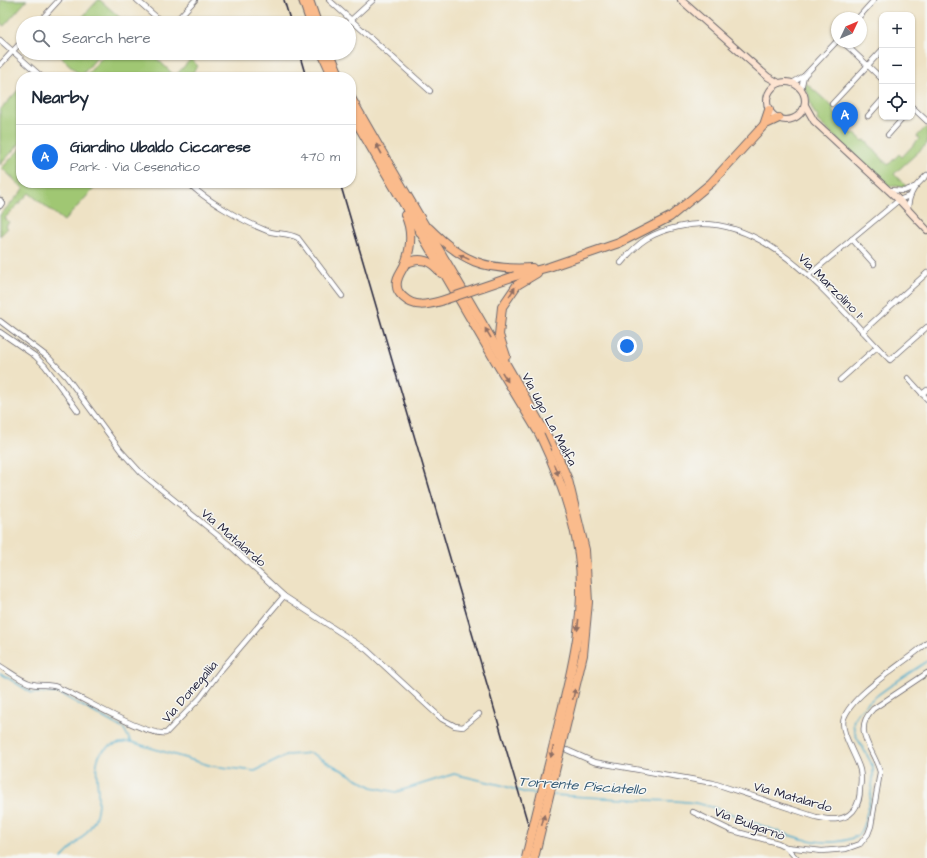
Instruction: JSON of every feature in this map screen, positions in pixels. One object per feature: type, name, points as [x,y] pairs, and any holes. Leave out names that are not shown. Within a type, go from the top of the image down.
[{"type":"highway","points":[[303,0],[309,16]]},
{"type":"highway","points":[[309,0],[315,16]]},
{"type":"highway","points":[[325,60],[331,72]]},
{"type":"highway","points":[[333,60],[338,72]]},
{"type":"highway","name":"Via Ugo La Malfa","points":[[356,107],[420,219],[510,369],[556,452],[568,480],[586,550],[588,602],[583,655],[534,858]]},
{"type":"highway","points":[[764,125],[769,110]]},
{"type":"highway","points":[[378,162],[382,174],[410,223],[411,241],[404,264],[398,276],[396,287],[401,296],[411,304],[423,306],[515,276],[549,267],[619,242],[670,217],[711,183],[764,125],[779,118]]},
{"type":"highway","name":"Via Ugo La Malfa","points":[[356,122],[493,358],[540,435],[557,472],[570,512],[579,556],[581,601],[575,655],[526,858]]},
{"type":"highway","points":[[420,219],[459,255],[476,263],[501,268],[549,267]]},
{"type":"highway","points":[[404,264],[419,259],[429,261],[450,282]]},
{"type":"highway","points":[[510,369],[500,335],[502,308],[517,285],[549,267]]},
{"type":"main road","points":[[681,0],[768,77],[779,83],[792,83],[801,89],[804,94],[805,105],[814,121]]},
{"type":"main road","points":[[768,77],[770,90]]},
{"type":"main road","points":[[779,83],[770,90],[767,96],[769,110],[779,118],[792,119],[798,116],[805,105]]},
{"type":"main road","points":[[798,116],[807,117],[814,121],[908,208],[927,230]]},
{"type":"street","points":[[44,16],[59,0]]},
{"type":"street","points":[[137,0],[155,16]]},
{"type":"street","points":[[180,16],[195,0]]},
{"type":"street","points":[[329,0],[345,16]]},
{"type":"street","points":[[355,16],[373,0]]},
{"type":"street","points":[[863,12],[874,0]]},
{"type":"street","points":[[356,26],[430,91]]},
{"type":"street","points":[[0,40],[16,54]]},
{"type":"street","points":[[792,83],[804,76],[831,47]]},
{"type":"street","points":[[0,65],[16,48]]},
{"type":"street","points":[[850,48],[879,76]]},
{"type":"street","points":[[832,104],[879,53]]},
{"type":"street","points":[[23,60],[36,72]]},
{"type":"street","points":[[801,89],[804,76]]},
{"type":"street","points":[[868,116],[879,103]]},
{"type":"street","points":[[915,111],[927,121]]},
{"type":"street","points":[[888,134],[901,120]]},
{"type":"street","points":[[908,208],[909,196],[914,187],[927,175]]},
{"type":"street","points":[[889,190],[904,191],[914,187]]},
{"type":"street","points":[[193,188],[211,201],[266,231],[289,233],[298,238],[342,296]]},
{"type":"street","points":[[899,200],[904,191]]},
{"type":"street","points":[[809,275],[899,200],[909,196]]},
{"type":"street","points":[[0,200],[2,203],[0,206]]},
{"type":"street","name":"Via Marzolino 1°","points":[[621,263],[636,246],[653,234],[688,224],[715,223],[746,234],[784,254],[809,275],[890,360],[927,327]]},
{"type":"street","points":[[852,239],[874,264]]},
{"type":"street","points":[[862,332],[927,274]]},
{"type":"street","name":"Via Matalardo","points":[[0,320],[49,358],[66,376],[121,451],[141,473],[227,543],[284,596],[367,650],[442,719],[455,726],[463,727],[479,714]]},
{"type":"street","points":[[0,333],[35,356],[45,366],[78,411]]},
{"type":"street","points":[[840,380],[877,347]]},
{"type":"street","points":[[908,378],[927,399]]},
{"type":"street","points":[[922,394],[927,390]]},
{"type":"street","name":"Via Donegallia","points":[[0,666],[32,684],[55,686],[97,705],[127,722],[159,734],[166,733],[200,698],[221,670],[284,596]]},
{"type":"street","name":"Via Matalardo","points":[[567,750],[594,762],[713,783],[816,817],[834,820],[841,818],[851,813],[856,807],[859,802],[860,789],[860,770],[844,729],[844,718],[851,706],[863,694],[927,643]]},
{"type":"street","points":[[786,847],[822,851],[853,847],[864,840],[871,826],[880,772],[878,764],[864,735],[863,724],[866,716],[873,709],[927,673]]},
{"type":"street","name":"Via Bulgarnò","points":[[693,812],[730,830],[778,843],[786,847],[796,858]]},
{"type":"green space","points":[[0,0],[27,0],[4,26],[0,23]]},
{"type":"green space","points":[[98,0],[100,0],[118,16],[83,16]]},
{"type":"green space","points":[[64,60],[95,60],[84,72],[77,72]]},
{"type":"green space","points":[[100,60],[158,60],[171,72],[89,72]]},
{"type":"green space","points":[[190,60],[198,66],[193,72],[179,72]]},
{"type":"green space","points":[[806,83],[834,108],[832,111],[852,134],[854,133],[863,141],[865,140],[888,165],[899,154],[902,157],[919,139],[917,136],[927,126],[927,144],[894,174],[907,187],[890,186],[884,183],[817,120],[818,117],[812,109],[807,91],[804,88]]},
{"type":"green space","points":[[16,92],[16,147],[0,165],[0,110]]},
{"type":"green space","points":[[16,153],[16,181],[2,168]]},
{"type":"green space","points":[[23,188],[94,188],[64,221],[29,193],[5,218],[9,222],[6,226],[8,228],[0,236],[0,215],[24,189]]},
{"type":"waterway","points":[[553,795],[690,802],[721,810],[780,832],[801,838],[821,842],[840,841],[857,836],[866,815],[871,794],[873,769],[857,738],[853,725],[854,719],[858,712],[887,688],[927,661]]},
{"type":"waterway","points":[[0,673],[32,693],[59,693],[124,729],[131,742]]},
{"type":"waterway","name":"Torrente Pisciatello","points":[[62,858],[91,827],[94,821],[98,803],[98,758],[104,750],[114,745],[131,742],[212,766],[255,771],[288,755],[311,753],[372,787],[396,792],[454,774],[501,785],[526,793],[539,794]]},
{"type":"railway","points":[[284,0],[289,16]]},
{"type":"railway","points":[[301,60],[305,72]]},
{"type":"railway","points":[[341,188],[538,858]]},
{"type":"place","name":"Giardino Ubaldo Ciccarese","points":[[845,135]]}]
